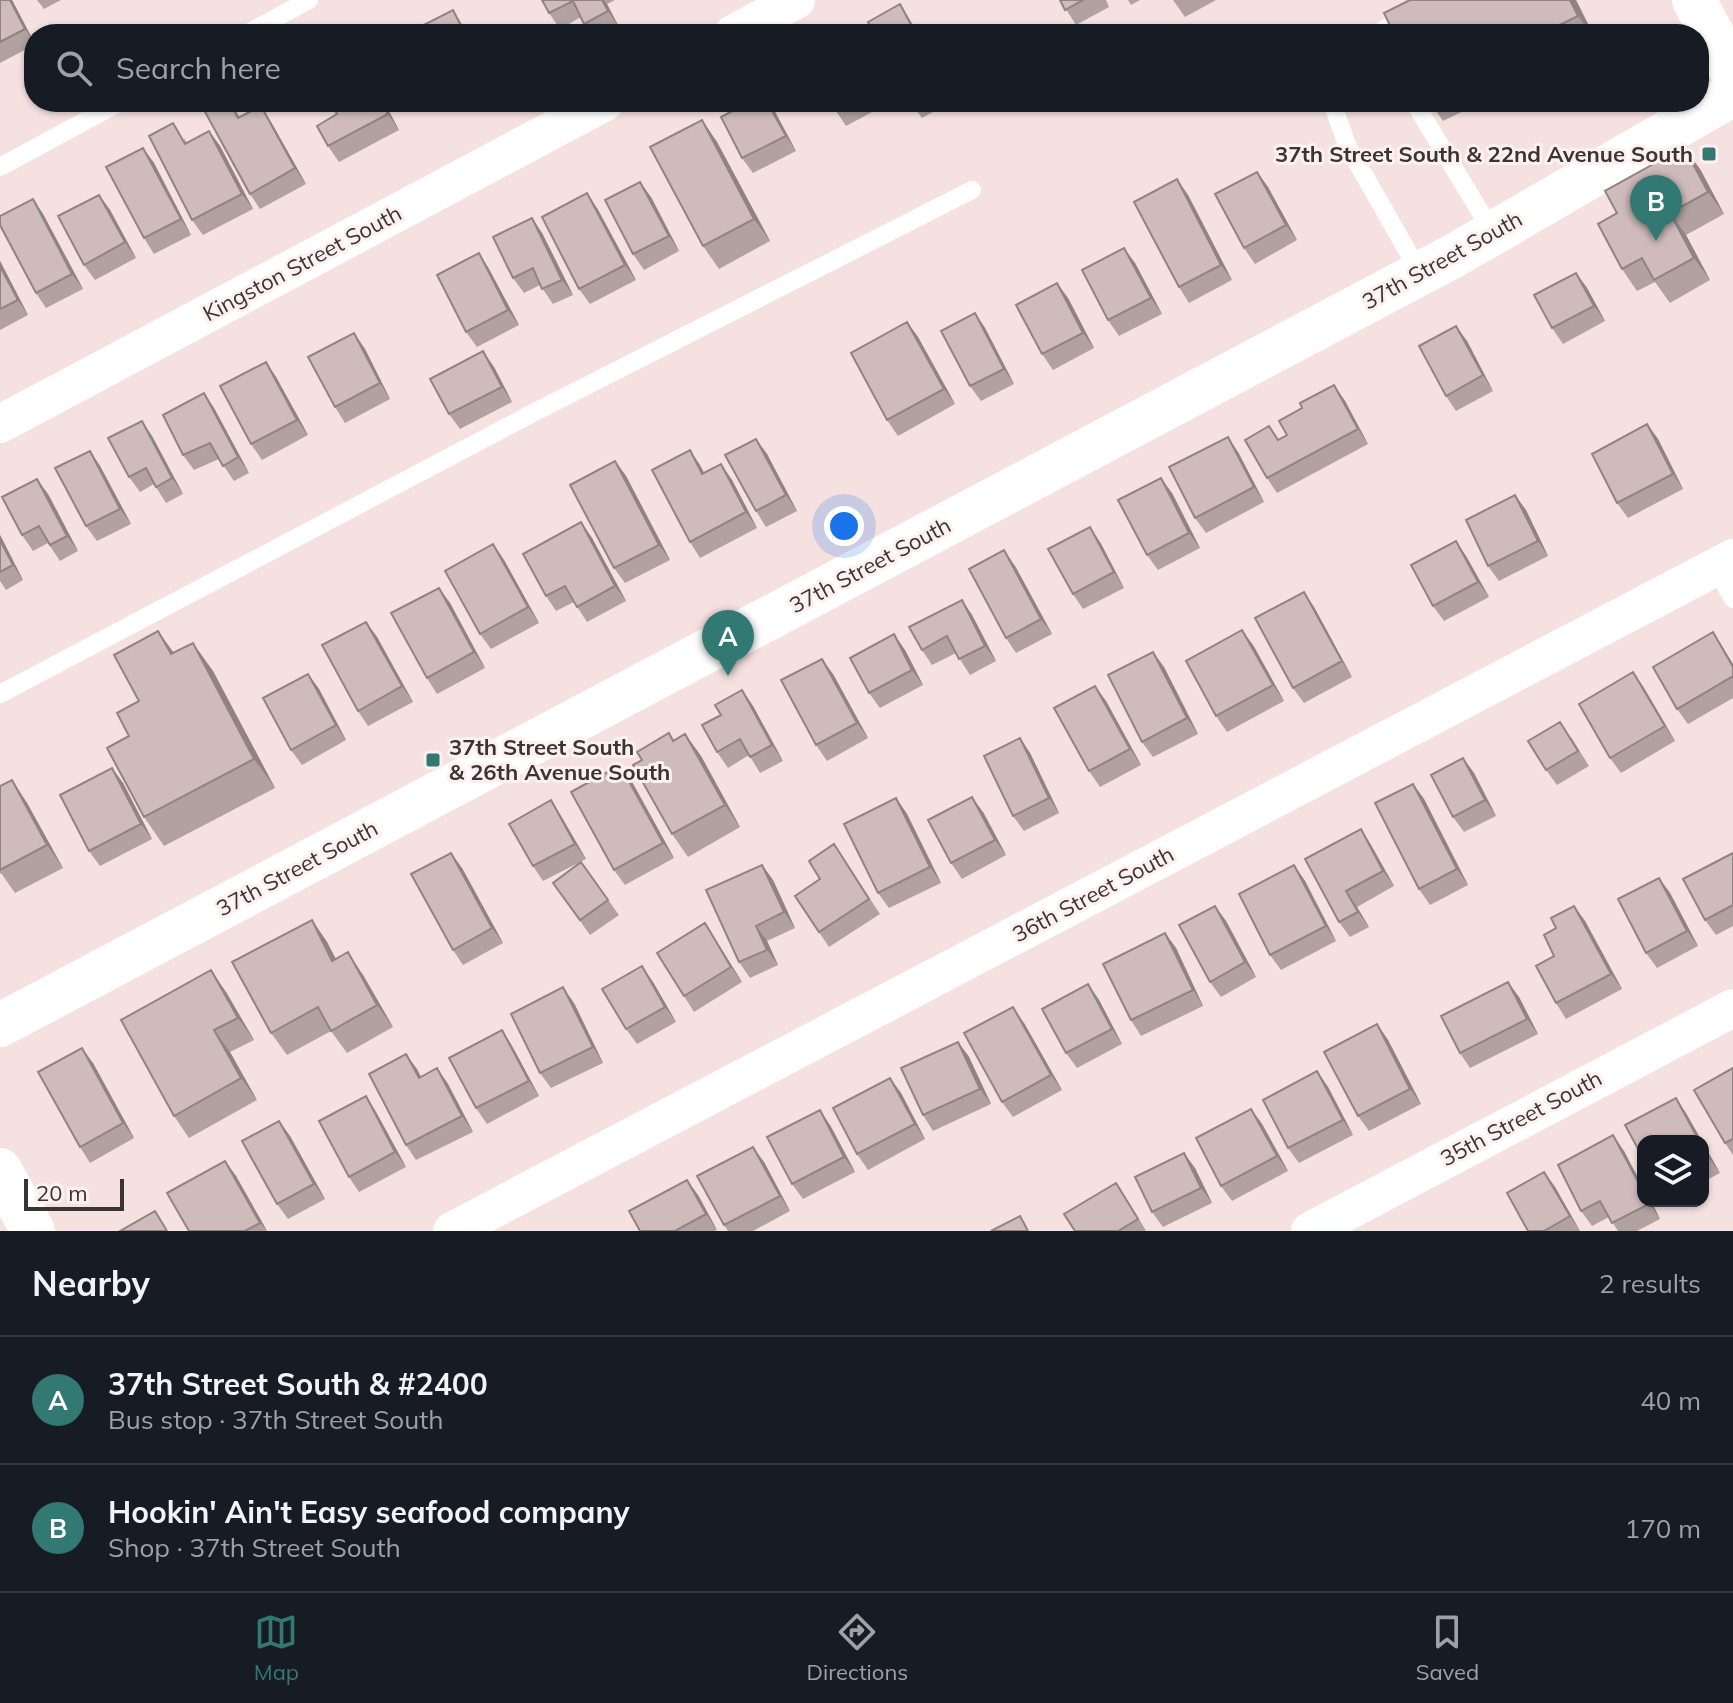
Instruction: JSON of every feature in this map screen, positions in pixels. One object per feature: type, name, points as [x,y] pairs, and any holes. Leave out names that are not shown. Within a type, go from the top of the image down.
[{"type":"street","points":[[752,24],[796,0]]},
{"type":"street","points":[[1694,0],[1707,24]]},
{"type":"street","points":[[1709,28],[1733,74]]},
{"type":"street","name":"37th Street South","points":[[1709,108],[1733,94]]},
{"type":"street","name":"Kingston Street South","points":[[0,424],[586,112]]},
{"type":"street","name":"37th Street South","points":[[0,1025],[1420,273],[1702,112]]},
{"type":"street","name":"36th Street South","points":[[452,1231],[1727,575]]},
{"type":"street","name":"35th Street South","points":[[1310,1231],[1733,1008]]},
{"type":"street","points":[[0,1170],[33,1231]]},
{"type":"lane","points":[[265,24],[309,0]]},
{"type":"lane","points":[[1395,24],[1438,0]]},
{"type":"lane","points":[[0,167],[102,112]]},
{"type":"lane","points":[[1335,112],[1347,145],[1420,273]]},
{"type":"lane","points":[[1420,112],[1493,233]]},
{"type":"lane","points":[[0,694],[531,414],[972,190]]},
{"type":"building","points":[[0,0],[10,0],[24,30],[0,42]]},
{"type":"building","points":[[542,0],[602,0],[608,11],[584,24],[573,1],[549,13]]},
{"type":"building","points":[[1060,0],[1083,0],[1065,10]]},
{"type":"building","points":[[1410,0],[1570,0],[1578,16],[1562,24],[1389,24],[1384,13]]},
{"type":"building","points":[[900,4],[911,24],[869,24]]},
{"type":"building","points":[[453,10],[460,24],[426,24]]},
{"type":"building","points":[[205,112],[235,112],[238,118],[250,112],[264,112],[295,168],[250,194]]},
{"type":"building","points":[[731,112],[773,112],[786,136],[742,158],[721,117]]},
{"type":"building","points":[[337,114],[388,114],[328,146],[317,126]]},
{"type":"building","points":[[702,120],[754,219],[703,246],[650,147]]},
{"type":"building","points":[[173,123],[185,144],[209,131],[242,194],[192,220],[149,136]]},
{"type":"building","points":[[1684,147],[1708,192],[1670,213],[1694,258],[1654,280],[1642,258],[1622,269],[1598,224],[1617,213],[1605,191]]},
{"type":"building","points":[[143,148],[181,219],[144,238],[106,167]]},
{"type":"building","points":[[1257,172],[1286,225],[1244,248],[1215,194]]},
{"type":"building","points":[[1177,179],[1221,265],[1179,287],[1134,202]]},
{"type":"building","points":[[640,182],[669,236],[633,254],[605,200]]},
{"type":"building","points":[[587,193],[625,265],[579,289],[542,217]]},
{"type":"building","points":[[99,195],[125,242],[84,265],[58,216]]},
{"type":"building","points":[[33,199],[72,274],[36,293],[0,225],[0,216]]},
{"type":"building","points":[[532,218],[562,280],[542,289],[533,268],[513,278],[493,237]]},
{"type":"building","points":[[1124,248],[1151,298],[1108,320],[1082,270]]},
{"type":"building","points":[[479,253],[508,310],[466,332],[437,275]]},
{"type":"building","points":[[0,266],[18,300],[0,309]]},
{"type":"building","points":[[1576,273],[1594,306],[1552,328],[1534,295]]},
{"type":"building","points":[[1057,283],[1083,333],[1042,354],[1016,305]]},
{"type":"building","points":[[975,313],[1004,369],[970,386],[941,331]]},
{"type":"building","points":[[907,322],[944,389],[887,420],[851,353]]},
{"type":"building","points":[[1456,326],[1483,375],[1446,396],[1419,346]]},
{"type":"building","points":[[354,333],[380,383],[335,407],[308,357]]},
{"type":"building","points":[[483,351],[502,387],[449,414],[430,379]]},
{"type":"building","points":[[266,362],[297,420],[251,444],[220,386]]},
{"type":"building","points":[[1334,385],[1358,429],[1267,478],[1245,440],[1269,426],[1278,440],[1287,435],[1279,421],[1302,408],[1300,403]]},
{"type":"building","points":[[204,393],[238,457],[223,466],[210,443],[183,455],[163,415]]},
{"type":"building","points":[[142,421],[172,478],[156,487],[146,468],[129,477],[108,438]]},
{"type":"building","points":[[1647,424],[1673,474],[1617,503],[1592,454]]},
{"type":"building","points":[[1228,437],[1254,487],[1195,518],[1169,467]]},
{"type":"building","points":[[756,439],[786,495],[756,511],[725,455]]},
{"type":"building","points":[[690,450],[702,474],[721,464],[746,512],[690,542],[652,470]]},
{"type":"building","points":[[90,451],[120,509],[86,526],[55,468]]},
{"type":"building","points":[[615,461],[659,545],[614,568],[570,485]]},
{"type":"building","points":[[1161,478],[1189,533],[1147,555],[1118,500]]},
{"type":"building","points":[[37,479],[67,536],[50,545],[39,526],[22,535],[2,497]]},
{"type":"building","points":[[1515,495],[1538,541],[1488,566],[1466,520]]},
{"type":"building","points":[[581,522],[615,586],[577,607],[565,586],[546,596],[523,554]]},
{"type":"building","points":[[1090,527],[1114,572],[1073,594],[1048,549]]},
{"type":"building","points":[[0,540],[13,565],[0,572]]},
{"type":"building","points":[[1456,541],[1478,582],[1433,606],[1411,565]]},
{"type":"building","points":[[493,544],[528,607],[480,634],[445,571]]},
{"type":"building","points":[[1004,550],[1041,619],[1006,638],[969,569]]},
{"type":"building","points":[[439,588],[474,652],[427,678],[391,613]]},
{"type":"building","points":[[1304,592],[1342,661],[1293,688],[1255,618]]},
{"type":"building","points":[[962,600],[985,646],[959,659],[947,636],[922,650],[909,627]]},
{"type":"building","points":[[366,622],[402,686],[358,711],[322,645]]},
{"type":"building","points":[[1242,630],[1273,685],[1216,716],[1186,661]]},
{"type":"building","points":[[158,631],[171,654],[193,643],[254,759],[144,817],[107,748],[129,736],[117,713],[139,701],[114,655]]},
{"type":"building","points":[[1713,632],[1733,667],[1733,676],[1677,709],[1653,667]]},
{"type":"building","points":[[894,634],[912,670],[869,693],[850,658]]},
{"type":"building","points":[[1153,652],[1187,718],[1142,742],[1108,675]]},
{"type":"building","points":[[822,659],[857,723],[816,745],[781,680]]},
{"type":"building","points":[[1633,672],[1665,726],[1610,758],[1579,704]]},
{"type":"building","points":[[308,674],[336,725],[291,750],[263,698]]},
{"type":"building","points":[[1095,686],[1130,749],[1089,771],[1054,708]]},
{"type":"building","points":[[742,690],[772,745],[750,757],[740,739],[717,752],[702,725],[721,715],[715,705]]},
{"type":"building","points":[[1560,722],[1578,751],[1546,770],[1528,741]]},
{"type":"building","points":[[669,733],[673,741],[685,734],[725,805],[672,834],[633,765],[642,760],[637,752]]},
{"type":"building","points":[[1020,738],[1049,798],[1013,816],[984,756]]},
{"type":"building","points":[[1463,758],[1485,800],[1453,817],[1431,775]]},
{"type":"building","points":[[620,765],[663,843],[614,870],[571,792]]},
{"type":"building","points":[[112,768],[141,824],[89,851],[60,795]]},
{"type":"building","points":[[12,780],[47,845],[0,870],[0,786]]},
{"type":"building","points":[[1413,784],[1457,869],[1419,889],[1375,803]]},
{"type":"building","points":[[972,797],[995,840],[951,863],[928,820]]},
{"type":"building","points":[[896,798],[930,867],[878,893],[844,824]]},
{"type":"building","points":[[551,800],[575,844],[533,866],[509,824]]},
{"type":"building","points":[[1361,829],[1383,871],[1346,891],[1358,912],[1339,922],[1305,859]]},
{"type":"building","points":[[834,844],[869,899],[819,932],[795,896],[820,879],[809,861]]},
{"type":"building","points":[[451,853],[492,928],[453,950],[411,874]]},
{"type":"building","points":[[1733,853],[1733,905],[1705,920],[1683,879]]},
{"type":"building","points":[[581,862],[608,900],[580,920],[553,883]]},
{"type":"building","points":[[762,865],[784,912],[756,926],[767,950],[739,962],[706,890]]},
{"type":"building","points":[[1294,865],[1326,926],[1270,955],[1239,894]]},
{"type":"building","points":[[1659,878],[1687,931],[1646,953],[1618,899]]},
{"type":"building","points":[[1215,906],[1245,962],[1210,982],[1179,925]]},
{"type":"building","points":[[1574,906],[1611,974],[1556,1003],[1536,966],[1554,956],[1544,935],[1556,928],[1551,918]]},
{"type":"building","points":[[312,920],[332,961],[348,952],[377,1005],[331,1031],[318,1007],[271,1033],[232,962]]},
{"type":"building","points":[[705,923],[731,967],[684,996],[657,953]]},
{"type":"building","points":[[1165,933],[1193,990],[1131,1020],[1103,964]]},
{"type":"building","points":[[642,966],[665,1007],[626,1029],[602,989]]},
{"type":"building","points":[[211,970],[238,1018],[214,1030],[241,1078],[174,1116],[121,1020]]},
{"type":"building","points":[[1508,982],[1527,1019],[1460,1053],[1441,1016]]},
{"type":"building","points":[[1088,984],[1112,1029],[1066,1053],[1042,1009]]},
{"type":"building","points":[[563,987],[593,1047],[540,1073],[511,1014]]},
{"type":"building","points":[[1013,1007],[1051,1075],[1002,1102],[964,1033]]},
{"type":"building","points":[[1377,1024],[1410,1089],[1358,1116],[1324,1052]]},
{"type":"building","points":[[502,1030],[529,1081],[476,1108],[449,1058]]},
{"type":"building","points":[[958,1042],[980,1089],[923,1115],[901,1068]]},
{"type":"building","points":[[82,1048],[123,1123],[80,1147],[38,1072]]},
{"type":"building","points":[[406,1054],[419,1078],[437,1068],[462,1116],[406,1145],[369,1074]]},
{"type":"building","points":[[1733,1068],[1733,1139],[1725,1143],[1694,1090]]},
{"type":"building","points":[[1317,1071],[1343,1120],[1288,1148],[1263,1100]]},
{"type":"building","points":[[890,1078],[915,1124],[857,1154],[833,1108]]},
{"type":"building","points":[[366,1096],[395,1152],[349,1177],[319,1121]]},
{"type":"building","points":[[1676,1098],[1696,1135],[1637,1135],[1637,1147],[1625,1125]]},
{"type":"building","points":[[1251,1109],[1277,1156],[1221,1186],[1196,1138]]},
{"type":"building","points":[[820,1110],[844,1157],[792,1184],[767,1137]]},
{"type":"building","points":[[279,1121],[314,1184],[277,1204],[242,1141]]},
{"type":"building","points":[[1613,1135],[1637,1180],[1637,1207],[1643,1207],[1612,1223],[1600,1201],[1581,1211],[1558,1165]]},
{"type":"building","points":[[753,1147],[780,1196],[724,1225],[697,1176]]},
{"type":"building","points":[[1184,1153],[1201,1188],[1152,1212],[1135,1177]]},
{"type":"building","points":[[225,1161],[260,1223],[245,1231],[189,1231],[167,1193]]},
{"type":"building","points":[[1544,1172],[1570,1216],[1544,1231],[1528,1231],[1507,1193]]},
{"type":"building","points":[[687,1180],[706,1214],[675,1231],[640,1231],[629,1211]]},
{"type":"building","points":[[1116,1183],[1138,1219],[1118,1231],[1075,1231],[1064,1214]]},
{"type":"building","points":[[155,1211],[167,1231],[120,1231]]},
{"type":"building","points":[[1020,1216],[1028,1231],[991,1231]]},
{"type":"place","name":"37th Street South & 22nd Avenue South","points":[[1709,154]]},
{"type":"place","name":"Hookin' Ain't Easy seafood company","points":[[1656,241]]},
{"type":"place","name":"37th Street South & #2400","points":[[728,676]]},
{"type":"place","name":"37th Street South & 26th Avenue South","points":[[433,760]]}]
